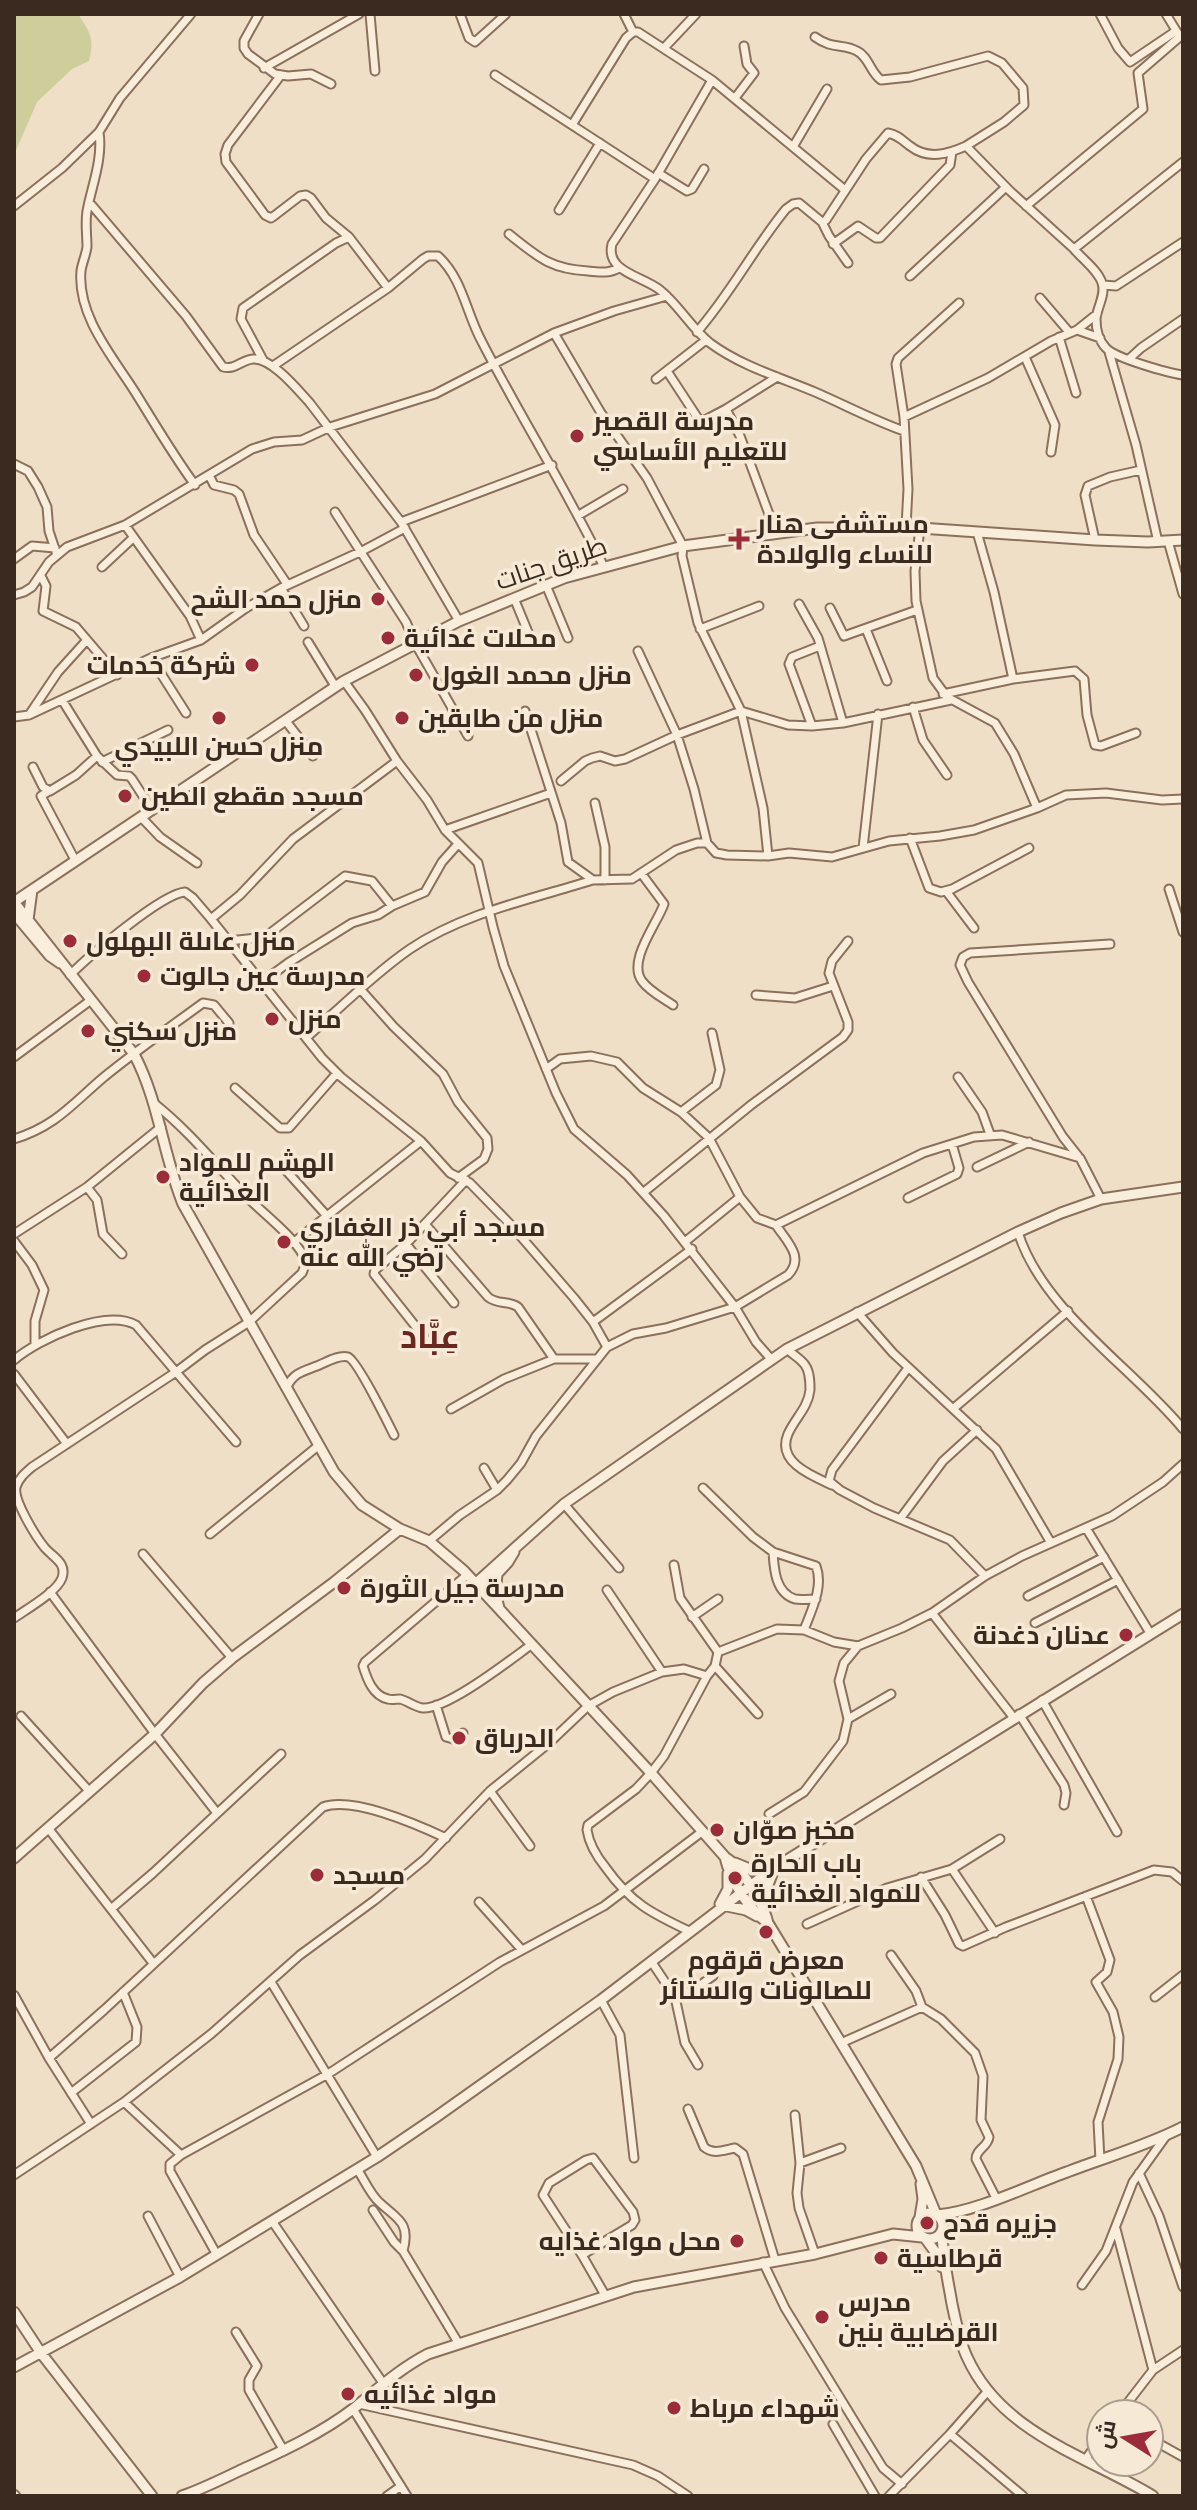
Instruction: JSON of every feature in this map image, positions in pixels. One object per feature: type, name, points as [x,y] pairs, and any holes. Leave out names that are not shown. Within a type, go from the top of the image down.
[{"type":"street","points":[[14,206],[54,176],[99,132],[120,98],[191,14]]},
{"type":"street","points":[[259,14],[244,44],[248,54],[264,68],[281,75],[311,74],[331,84]]},
{"type":"street","points":[[264,68],[359,14]]},
{"type":"street","points":[[370,14],[375,71]]},
{"type":"street","points":[[460,14],[469,38],[475,42],[506,14]]},
{"type":"street","points":[[624,14],[633,32]]},
{"type":"street","points":[[664,48],[696,14]]},
{"type":"street","points":[[1100,14],[1118,48],[1130,62],[1180,34]]},
{"type":"street","points":[[1166,14],[1180,34]]},
{"type":"street","points":[[572,125],[626,38],[633,32],[642,33],[712,80],[845,190]]},
{"type":"street","points":[[1026,206],[1143,109],[1138,73],[1180,34]]},
{"type":"street","points":[[815,37],[829,46],[860,52],[881,80],[910,77],[988,56],[995,58],[1023,88],[1024,105],[1011,117],[952,152],[921,153],[898,136],[888,133],[822,222]]},
{"type":"street","points":[[735,98],[754,73],[747,64],[744,46]]},
{"type":"street","points":[[281,75],[228,145],[226,162],[265,215],[271,218],[300,196],[311,198],[326,218],[349,237],[388,288]]},
{"type":"street","points":[[495,75],[656,176],[690,190],[704,169]]},
{"type":"street","points":[[712,80],[612,244],[611,258],[619,268],[647,281],[667,296],[706,340],[741,361],[904,431]]},
{"type":"street","points":[[793,147],[827,89]]},
{"type":"street","points":[[99,132],[99,152],[86,222],[87,249],[81,270],[81,287],[93,323],[195,485]]},
{"type":"street","points":[[559,210],[600,143]]},
{"type":"street","points":[[966,146],[1099,276],[1103,285],[1097,314],[1100,338],[1109,352],[1163,542],[1183,594]]},
{"type":"street","points":[[833,244],[858,226],[880,238],[950,165],[952,152]]},
{"type":"street","points":[[1074,249],[1183,162]]},
{"type":"street","points":[[910,276],[1006,187]]},
{"type":"street","points":[[89,202],[186,316],[223,367],[236,367],[251,359],[263,360],[293,384],[330,427],[403,525],[459,621]]},
{"type":"street","points":[[697,332],[729,294],[748,260],[793,204],[799,203],[822,222],[833,244],[848,263]]},
{"type":"street","points":[[509,234],[537,256],[561,268],[608,273],[619,268]]},
{"type":"street","points":[[263,360],[241,319],[243,308],[326,249],[349,237]]},
{"type":"street","points":[[1103,285],[1116,286],[1183,242]]},
{"type":"street","points":[[273,366],[388,288],[423,259],[438,256],[448,265],[464,294],[476,331],[552,465],[604,567]]},
{"type":"street","points":[[14,595],[24,592],[41,576],[56,551],[125,525],[252,449],[274,442],[302,440],[330,427],[435,394],[554,333],[667,296]]},
{"type":"street","points":[[1040,298],[1073,331],[1100,338]]},
{"type":"street","points":[[906,527],[908,489],[904,417],[896,370],[898,358],[959,303]]},
{"type":"street","points":[[904,417],[953,396],[1073,331],[1097,314]]},
{"type":"street","points":[[1129,359],[1183,319]]},
{"type":"street","points":[[554,333],[601,413],[647,478],[683,546],[682,556],[700,629],[741,711],[763,808],[768,856]]},
{"type":"street","points":[[1059,337],[1076,393]]},
{"type":"street","points":[[656,379],[706,340]]},
{"type":"street","points":[[1109,352],[1183,375]]},
{"type":"street","points":[[1025,357],[1055,425],[1051,452]]},
{"type":"street","points":[[667,371],[699,420],[703,421],[777,377]]},
{"type":"street","points":[[726,409],[740,436],[776,533]]},
{"type":"street","points":[[14,464],[28,471],[38,487],[47,507],[49,531],[56,551]]},
{"type":"street","points":[[14,717],[29,715],[151,658],[201,640],[284,586],[362,551],[403,525],[552,465]]},
{"type":"street","points":[[1095,540],[1085,495],[1088,486],[1141,470]]},
{"type":"street","points":[[209,475],[214,485],[239,494],[254,535],[304,626]]},
{"type":"street","points":[[579,515],[623,489]]},
{"type":"street","points":[[335,512],[406,622],[468,736]]},
{"type":"street","points":[[125,525],[190,616],[201,640]]},
{"type":"street","name":"طريق جنات","points":[[14,902],[339,684],[459,621],[546,585],[604,567],[683,546],[817,528],[906,527],[1095,540],[1183,540]]},
{"type":"street","points":[[920,528],[915,571],[917,610],[931,672],[943,694],[995,723],[1003,733],[1037,808]]},
{"type":"street","points":[[977,532],[1013,679]]},
{"type":"street","points":[[102,567],[133,538]]},
{"type":"street","points":[[14,559],[32,546],[56,551]]},
{"type":"street","points":[[41,576],[46,586],[43,611],[69,622],[117,675]]},
{"type":"street","points":[[546,585],[568,638]]},
{"type":"street","points":[[514,598],[528,632]]},
{"type":"street","points":[[799,604],[820,646],[843,723]]},
{"type":"street","points":[[700,629],[759,606]]},
{"type":"street","points":[[830,608],[842,636],[917,610]]},
{"type":"street","points":[[866,629],[887,681]]},
{"type":"street","points":[[29,715],[58,672],[86,641]]},
{"type":"street","points":[[308,642],[339,684],[365,710],[445,830],[478,863],[504,966],[574,1129],[644,1192],[686,1241],[771,1359]]},
{"type":"street","points":[[812,726],[789,664],[792,657],[820,646]]},
{"type":"street","points":[[638,651],[677,735],[707,843],[716,853],[768,856],[789,853],[832,857],[910,838],[954,835],[974,830],[1066,795],[1088,793],[1183,799]]},
{"type":"street","points":[[151,658],[186,713]]},
{"type":"street","points":[[943,694],[1013,679],[1079,672],[1085,684],[1087,715],[1095,745],[1101,746],[1136,733]]},
{"type":"street","points":[[62,700],[100,759],[117,775],[129,776],[152,810]]},
{"type":"street","points":[[561,781],[592,758],[600,756],[621,760],[741,711],[788,725],[812,726],[843,723],[951,700]]},
{"type":"street","points":[[913,707],[923,740],[947,775]]},
{"type":"street","points":[[525,711],[561,823],[568,862],[593,880]]},
{"type":"street","points":[[863,848],[878,714]]},
{"type":"street","points":[[285,720],[313,756]]},
{"type":"street","points":[[75,860],[41,796],[100,759],[168,730]]},
{"type":"street","points":[[211,919],[240,895],[293,839],[397,761]]},
{"type":"street","points":[[33,767],[43,787],[50,791]]},
{"type":"street","points":[[445,830],[551,793]]},
{"type":"street","points":[[595,803],[605,847],[605,880]]},
{"type":"street","points":[[141,817],[160,837],[197,863]]},
{"type":"street","points":[[910,838],[929,888],[936,892],[946,891],[1029,848]]},
{"type":"street","points":[[307,1037],[408,950],[432,936],[489,911],[593,880],[632,879],[683,846],[707,843]]},
{"type":"street","points":[[262,982],[352,923],[378,915],[425,892],[442,862],[458,844]]},
{"type":"street","points":[[641,873],[664,904],[644,944],[637,970],[647,987],[673,1005]]},
{"type":"street","points":[[229,941],[265,937],[345,876],[372,881],[392,906]]},
{"type":"street","points":[[1169,889],[1183,932]]},
{"type":"street","points":[[22,921],[32,890]]},
{"type":"street","points":[[946,891],[974,928]]},
{"type":"street","points":[[70,975],[112,938],[177,892],[185,892],[211,919],[337,1073],[421,1141],[444,1167],[462,1179],[510,1224],[593,1322],[607,1347]]},
{"type":"street","points":[[14,902],[22,921]]},
{"type":"street","points":[[14,913],[55,951],[70,975],[134,1054],[155,1104],[183,1204],[334,1472],[362,1505],[400,1529],[429,1541],[465,1573],[651,1773],[728,1861],[916,2166],[942,2221],[946,2273],[963,2348],[987,2392],[1025,2426],[1085,2460]]},
{"type":"street","points":[[644,1192],[709,1138],[843,1037],[848,1030],[848,1022],[829,973],[832,961],[848,941]]},
{"type":"street","points":[[1101,1199],[1080,1158],[1063,1137],[960,965],[963,957],[970,953],[1110,944]]},
{"type":"street","points":[[756,995],[795,998],[833,986]]},
{"type":"street","points":[[361,990],[411,1045],[443,1074],[458,1102],[488,1142],[484,1159],[462,1179],[406,1244],[375,1270],[374,1274],[428,1342]]},
{"type":"street","points":[[14,1057],[91,1000]]},
{"type":"street","points":[[14,1139],[46,1127],[134,1054],[203,1003],[214,1005],[229,1023]]},
{"type":"street","points":[[681,1112],[716,1085],[720,1070],[712,1033]]},
{"type":"street","points":[[546,1069],[560,1059],[591,1056],[617,1062],[643,1088],[681,1112],[709,1138],[740,1197],[757,1218],[776,1225],[923,1153],[990,1134],[1080,1158]]},
{"type":"street","points":[[235,1088],[285,1130],[337,1073]]},
{"type":"street","points":[[958,1077],[982,1112],[990,1134]]},
{"type":"street","points":[[14,1618],[61,1582],[63,1573],[61,1563],[47,1550],[16,1498],[21,1476],[249,1322],[302,1273],[306,1265],[293,1243],[180,1124],[155,1104]]},
{"type":"street","points":[[14,1234],[87,1187],[161,1127]]},
{"type":"street","points":[[293,1243],[421,1141]]},
{"type":"street","points":[[977,1167],[1029,1142]]},
{"type":"street","points":[[908,1198],[957,1174],[959,1168],[952,1144]]},
{"type":"street","points":[[282,1166],[327,1216]]},
{"type":"street","points":[[87,1187],[97,1200],[103,1234],[122,1254]]},
{"type":"street","points":[[478,1587],[564,1504],[787,1349],[1018,1232],[1070,1209],[1101,1199],[1183,1187]]},
{"type":"street","points":[[686,1241],[740,1197]]},
{"type":"street","points":[[425,1224],[488,1297],[518,1307],[554,1359]]},
{"type":"street","points":[[429,1541],[497,1490],[521,1463],[536,1436],[607,1347],[633,1334],[666,1328],[735,1307],[788,1275],[794,1268],[795,1256],[776,1225]]},
{"type":"street","points":[[1018,1232],[1027,1258],[1068,1311],[1183,1429]]},
{"type":"street","points":[[14,1241],[32,1265],[44,1290],[35,1321],[35,1345]]},
{"type":"street","points":[[406,1244],[454,1303]]},
{"type":"street","points":[[593,1322],[692,1249]]},
{"type":"street","points":[[954,1408],[1068,1311]]},
{"type":"street","points":[[857,1312],[908,1368],[996,1449],[1051,1543]]},
{"type":"street","points":[[14,1360],[46,1338],[73,1328],[127,1320],[136,1325],[164,1356],[236,1442]]},
{"type":"street","points":[[787,1349],[807,1367],[810,1382],[805,1409],[785,1444],[790,1459],[805,1473],[950,1540],[985,1576]]},
{"type":"street","points":[[287,1387],[295,1375],[336,1358],[351,1359],[394,1435]]},
{"type":"street","points":[[451,1409],[504,1379],[554,1359],[596,1359]]},
{"type":"street","points":[[834,1485],[829,1481],[832,1470],[908,1368]]},
{"type":"street","points":[[14,1374],[67,1444]]},
{"type":"street","points":[[900,1519],[943,1461],[977,1430]]},
{"type":"street","points":[[210,1534],[318,1446]]},
{"type":"street","points":[[769,1814],[804,1792],[843,1741],[848,1719],[839,1681],[844,1663],[858,1646],[932,1613],[985,1576],[1136,1501],[1183,1464]]},
{"type":"street","points":[[484,1468],[497,1490]]},
{"type":"street","points":[[703,1488],[753,1537],[773,1552],[816,1566],[820,1575],[816,1599],[804,1630]]},
{"type":"street","points":[[564,1504],[619,1568]]},
{"type":"street","points":[[1086,1528],[1150,1633]]},
{"type":"street","points":[[14,1858],[155,1734],[203,1683],[232,1658],[400,1529]]},
{"type":"street","points":[[773,1552],[777,1583],[795,1599],[816,1599]]},
{"type":"street","points":[[143,1554],[232,1658]]},
{"type":"street","points":[[1028,1596],[1104,1557]]},
{"type":"street","points":[[674,1565],[680,1598],[718,1652],[715,1666],[664,1756],[651,1773],[636,1789],[588,1825],[587,1830],[595,1852],[623,1891],[645,1909],[689,1931]]},
{"type":"street","points":[[493,1572],[465,1573],[363,1666],[377,1694],[424,1708],[436,1705],[486,1679],[531,1645]]},
{"type":"street","points":[[493,1572],[499,1611]]},
{"type":"street","points":[[1035,1623],[1118,1580]]},
{"type":"street","points":[[607,1590],[662,1672]]},
{"type":"street","points":[[50,1592],[217,1813]]},
{"type":"street","points":[[692,1617],[718,1599]]},
{"type":"street","points":[[932,1613],[1017,1716],[1064,1785],[1064,1805]]},
{"type":"street","points":[[14,2367],[180,2277],[377,2157],[601,2000],[772,1869],[1183,1614]]},
{"type":"street","points":[[718,1652],[777,1629],[804,1630],[834,1642],[858,1646]]},
{"type":"street","points":[[715,1666],[758,1714]]},
{"type":"street","points":[[14,2175],[124,2102],[211,2034],[300,1955],[400,1880],[446,1838],[490,1791],[588,1706],[662,1672],[684,1669],[707,1676]]},
{"type":"street","points":[[848,1719],[891,1694]]},
{"type":"street","points":[[1042,1700],[1117,1832]]},
{"type":"street","points":[[436,1705],[446,1737],[453,1739],[463,1733]]},
{"type":"street","points":[[21,1716],[90,1792]]},
{"type":"street","points":[[111,1909],[281,1754]]},
{"type":"street","points":[[490,1791],[530,1846]]},
{"type":"street","points":[[49,2058],[304,1822],[327,1805],[336,1804],[398,1818],[446,1838]]},
{"type":"street","points":[[48,1828],[153,1963]]},
{"type":"street","points":[[217,2255],[170,2171],[170,2164],[328,2074],[522,1950],[604,1906],[703,1831]]},
{"type":"street","points":[[807,1924],[872,1894],[952,1869],[1000,1839]]},
{"type":"street","points":[[728,1861],[748,1869],[772,1869]]},
{"type":"street","points":[[720,1907],[728,1889],[728,1861]]},
{"type":"street","points":[[761,1914],[772,1869]]},
{"type":"street","points":[[952,1869],[995,1933]]},
{"type":"street","points":[[921,1877],[959,1944],[968,1945],[1154,1870],[1172,1872],[1183,1881]]},
{"type":"street","points":[[1086,1896],[1110,1960],[1107,1972],[1096,1982],[1113,2012],[1119,2037],[1118,2059],[1098,2122],[1100,2160]]},
{"type":"street","points":[[479,1902],[522,1950]]},
{"type":"street","points":[[720,1907],[761,1914]]},
{"type":"street","points":[[891,1955],[911,1982],[922,2007],[941,2019],[975,2053],[983,2076],[981,2120],[989,2137],[977,2152],[976,2159],[996,2198]]},
{"type":"street","points":[[651,1961],[675,1997],[685,2043],[698,2065]]},
{"type":"street","points":[[1155,1997],[1183,1975]]},
{"type":"street","points":[[675,1997],[693,1990],[713,1976]]},
{"type":"street","points":[[271,1982],[377,2157]]},
{"type":"street","points":[[71,2093],[136,2042],[137,2027],[123,1992]]},
{"type":"street","points":[[14,1995],[91,2124]]},
{"type":"street","points":[[601,2000],[620,2035],[634,2158]]},
{"type":"street","points":[[841,2043],[922,2007]]},
{"type":"street","points":[[124,2102],[181,2155]]},
{"type":"street","points":[[688,2109],[704,2147],[716,2152],[735,2148],[743,2154],[775,2260]]},
{"type":"street","points":[[795,2115],[800,2163],[799,2208],[815,2254]]},
{"type":"street","points":[[182,2496],[284,2451],[356,2407],[383,2383],[417,2360],[459,2344],[605,2295],[665,2280],[815,2254],[898,2233],[928,2213],[937,2215],[967,2208],[1166,2136],[1183,2127]]},
{"type":"street","points":[[1082,2285],[1106,2251],[1133,2182],[1166,2136]]},
{"type":"street","points":[[800,2163],[841,2148]]},
{"type":"street","points":[[582,2255],[632,2225],[635,2220],[633,2212],[593,2158],[549,2183],[543,2195],[605,2295]]},
{"type":"street","points":[[916,2166],[923,2199],[918,2232],[936,2253],[946,2273]]},
{"type":"street","points":[[357,2169],[378,2201],[402,2222],[406,2237],[403,2251]]},
{"type":"street","points":[[1139,2173],[1159,2216],[1183,2287]]},
{"type":"street","points":[[898,2233],[935,2238],[967,2208]]},
{"type":"street","points":[[373,2210],[403,2251],[459,2344]]},
{"type":"street","points":[[148,2216],[180,2277]]},
{"type":"street","points":[[272,2221],[383,2383]]},
{"type":"street","points":[[1116,2229],[1153,2370]]},
{"type":"street","points":[[763,2262],[785,2308],[883,2468],[902,2484]]},
{"type":"street","points":[[14,2312],[41,2353],[152,2496]]},
{"type":"street","points":[[236,2332],[257,2366],[249,2380],[249,2390],[284,2451]]},
{"type":"street","points":[[1131,2398],[1153,2370],[1183,2350]]},
{"type":"street","points":[[889,2496],[987,2392]]},
{"type":"street","points":[[356,2407],[407,2496]]},
{"type":"street","points":[[356,2407],[633,2465],[658,2476],[688,2496]]},
{"type":"street","points":[[833,2424],[875,2496]]},
{"type":"street","points":[[950,2434],[1023,2496]]},
{"type":"street","points":[[1165,2447],[1183,2457]]},
{"type":"street","points":[[1119,2478],[1153,2496]]},
{"type":"street","points":[[387,2496],[401,2486]]},
{"type":"green space","points":[[14,14],[78,14],[88,31],[92,47],[89,61],[72,69],[37,102],[14,155]]},
{"type":"place","name":"مدرسة القصير للتعليم الأساسي","points":[[577,436]]},
{"type":"place","name":"مستشفى هنار للنساء والولادة","points":[[739,539]]},
{"type":"place","name":"منزل حمد الشح","points":[[378,599]]},
{"type":"place","name":"محلات غدائية","points":[[388,638]]},
{"type":"place","name":"شركة خدمات","points":[[252,665]]},
{"type":"place","name":"منزل محمد الغول","points":[[416,675]]},
{"type":"place","name":"منزل حسن اللبيدي","points":[[219,718]]},
{"type":"place","name":"منزل من طابقين","points":[[402,718]]},
{"type":"place","name":"مسجد مقطع الطين","points":[[125,796]]},
{"type":"place","name":"منزل عاىلة البهلول","points":[[70,941]]},
{"type":"place","name":"مدرسة عين جالوت","points":[[144,976]]},
{"type":"place","name":"منزل","points":[[272,1019]]},
{"type":"place","name":"منزل سكني","points":[[88,1031]]},
{"type":"place","name":"الهشم للمواد الغذائية","points":[[163,1177]]},
{"type":"place","name":"مسجد أبي ذر الغفاري رضي الله عنه","points":[[284,1242]]},
{"type":"place","name":"مدرسة جيل الثورة","points":[[344,1588]]},
{"type":"place","name":"عدنان دغدنة","points":[[1126,1635]]},
{"type":"place","name":"الدرباق","points":[[459,1738]]},
{"type":"place","name":"مخبز صوّان","points":[[717,1830]]},
{"type":"place","name":"مسجد","points":[[317,1875]]},
{"type":"place","name":"باب الحارة للمواد الغذائية","points":[[735,1878]]},
{"type":"place","name":"معرض قرقوم للصالونات والستائر","points":[[766,1932]]},
{"type":"place","name":"جزيره قدح","points":[[927,2223]]},
{"type":"place","name":"محل مواد غذايه","points":[[737,2241]]},
{"type":"place","name":"قرطاسية","points":[[881,2258]]},
{"type":"place","name":"مدرس القرضابية بنين","points":[[822,2317]]},
{"type":"place","name":"مواد غذائيه","points":[[348,2394]]},
{"type":"place","name":"شهداء مرباط","points":[[674,2408]]},
{"type":"district","name":"عِبَّاد","points":[[430,1336]]}]
